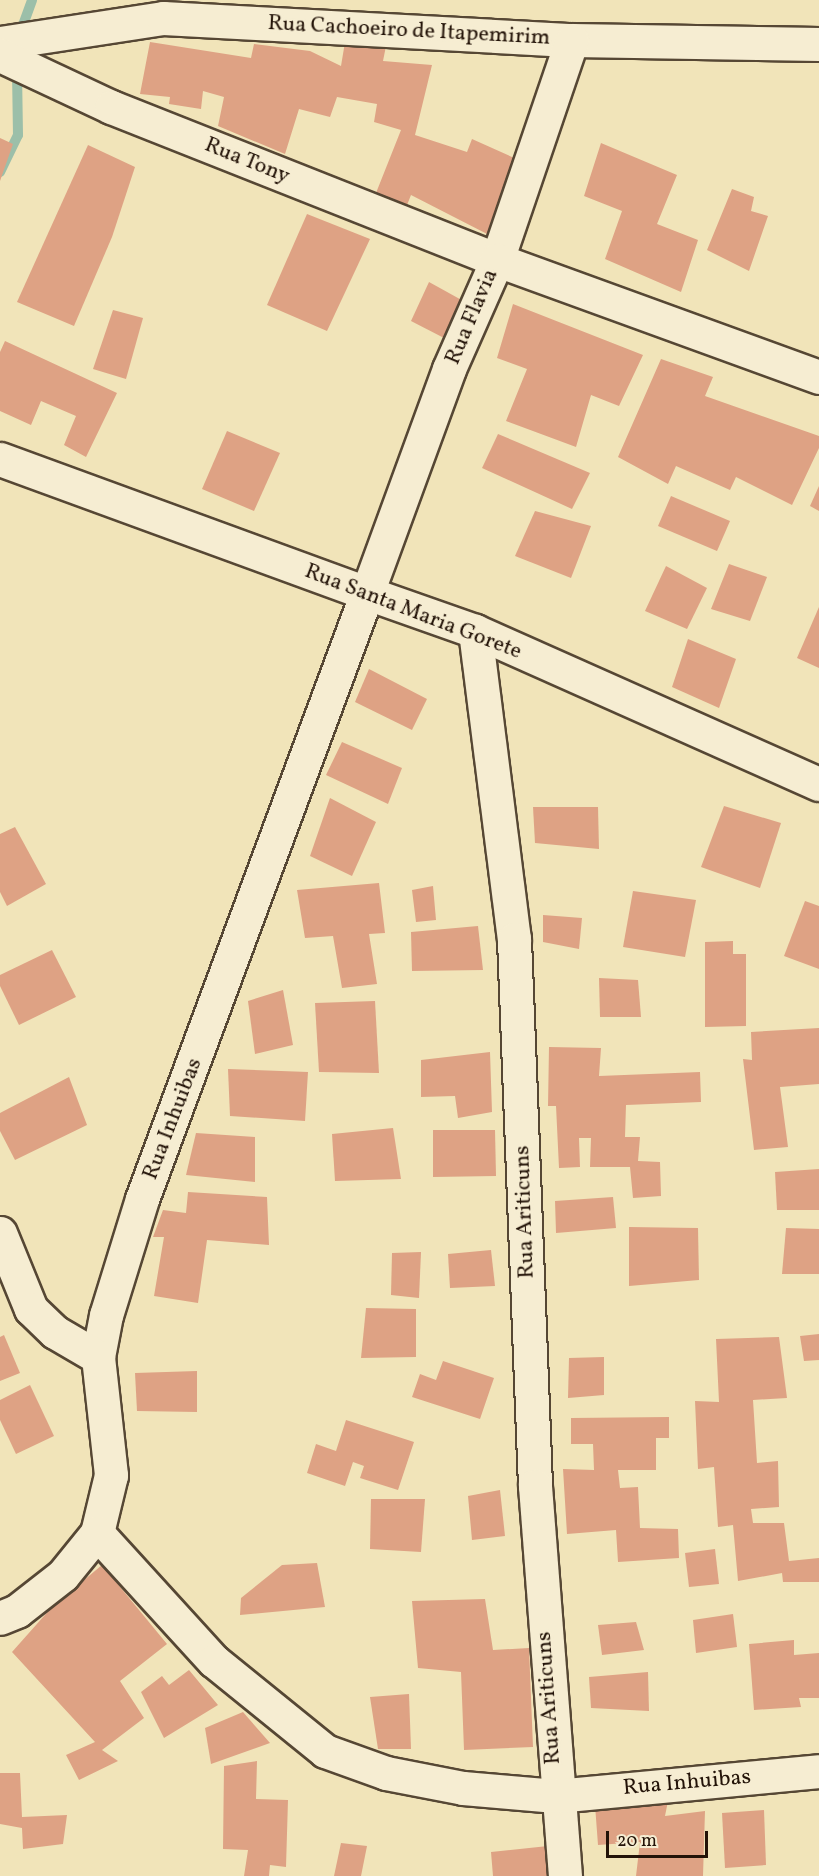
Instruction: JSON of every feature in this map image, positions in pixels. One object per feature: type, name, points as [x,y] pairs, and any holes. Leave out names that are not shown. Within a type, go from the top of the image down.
[{"type":"street","name":"Rua Cachoeiro de Itapemirim","points":[[0,43],[222,10],[572,40],[819,44]]},
{"type":"street","name":"Rua Flavia","points":[[366,593],[449,369],[497,260],[572,40]]},
{"type":"street","name":"Rua Tony","points":[[0,55],[111,107],[497,260],[819,377]]},
{"type":"street","name":"Rua Santa Maria Gorete","points":[[0,459],[475,631],[819,784]]},
{"type":"street","name":"Rua Inhuibas","points":[[0,1618],[17,1611],[63,1575],[98,1533],[111,1475],[98,1357],[106,1315],[142,1199],[366,593]]},
{"type":"street","name":"Rua Ariticuns","points":[[475,631],[514,939],[535,1486],[556,1796],[565,1876]]},
{"type":"street","points":[[0,1233],[31,1309],[56,1332],[98,1357]]},
{"type":"street","name":"Rua Ariticuns","points":[[98,1533],[213,1661],[325,1751],[386,1773],[464,1788],[556,1796]]},
{"type":"street","name":"Rua Inhuibas","points":[[556,1796],[819,1771]]},
{"type":"building","points":[[346,36],[386,46],[383,61],[432,65],[415,135],[467,152],[472,139],[521,161],[491,236],[411,195],[407,205],[376,193],[401,130],[374,122],[377,104],[337,97],[330,117],[299,109],[285,154],[218,126],[224,97],[203,91],[201,109],[169,104],[170,97],[140,94],[150,42],[251,58],[254,44],[310,51],[341,66]]},
{"type":"building","points":[[0,138],[13,144],[0,181]]},
{"type":"building","points":[[601,143],[677,175],[657,224],[698,240],[681,292],[605,259],[622,211],[584,196]]},
{"type":"building","points":[[88,145],[135,167],[112,237],[74,326],[17,302]]},
{"type":"building","points":[[732,189],[754,197],[751,211],[768,216],[749,271],[707,250]]},
{"type":"building","points":[[307,214],[370,239],[327,331],[267,305]]},
{"type":"building","points":[[429,282],[467,303],[444,338],[411,321]]},
{"type":"building","points":[[513,304],[643,355],[619,406],[591,395],[576,447],[506,421],[527,369],[497,358]]},
{"type":"building","points":[[113,310],[143,318],[126,379],[93,369]]},
{"type":"building","points":[[5,341],[117,393],[86,457],[64,445],[76,416],[41,401],[31,425],[0,411],[0,352]]},
{"type":"building","points":[[661,359],[713,377],[705,396],[819,436],[819,448],[792,505],[736,477],[730,490],[676,466],[668,484],[618,457]]},
{"type":"building","points":[[227,431],[280,453],[254,511],[202,489]]},
{"type":"building","points":[[498,434],[590,473],[572,509],[482,468]]},
{"type":"building","points":[[819,486],[819,511],[810,506]]},
{"type":"building","points":[[671,496],[730,521],[717,551],[658,526]]},
{"type":"building","points":[[535,511],[591,526],[571,578],[515,556]]},
{"type":"building","points":[[729,564],[767,577],[750,621],[711,609]]},
{"type":"building","points":[[666,566],[707,588],[687,629],[645,611]]},
{"type":"building","points":[[819,607],[819,668],[797,658]]},
{"type":"building","points":[[688,639],[736,659],[719,708],[672,687]]},
{"type":"building","points":[[369,669],[427,699],[412,730],[355,702]]},
{"type":"building","points":[[342,742],[402,768],[388,804],[326,775]]},
{"type":"building","points":[[330,798],[376,822],[352,876],[310,856]]},
{"type":"building","points":[[724,806],[781,823],[760,888],[701,867]]},
{"type":"building","points":[[533,807],[598,807],[599,849],[535,843]]},
{"type":"building","points":[[15,827],[46,884],[7,906],[0,892],[0,834]]},
{"type":"building","points":[[379,883],[385,933],[369,934],[377,984],[342,988],[333,936],[305,938],[297,890]]},
{"type":"building","points":[[433,886],[436,920],[416,922],[412,890]]},
{"type":"building","points":[[633,891],[696,900],[685,957],[623,947]]},
{"type":"building","points":[[805,901],[819,906],[819,969],[784,956]]},
{"type":"building","points":[[543,915],[582,918],[579,949],[543,942]]},
{"type":"building","points":[[478,926],[483,970],[412,971],[411,932]]},
{"type":"building","points":[[733,941],[733,954],[746,954],[746,1026],[705,1027],[705,942]]},
{"type":"building","points":[[52,950],[76,997],[19,1025],[0,986],[0,975]]},
{"type":"building","points":[[599,978],[638,980],[641,1017],[600,1017]]},
{"type":"building","points":[[283,990],[293,1045],[255,1054],[248,1001]]},
{"type":"building","points":[[375,1001],[379,1073],[319,1072],[315,1003]]},
{"type":"building","points":[[819,1028],[819,1084],[780,1087],[788,1147],[754,1150],[743,1059],[752,1060],[751,1032]]},
{"type":"building","points":[[549,1047],[601,1048],[599,1076],[700,1072],[701,1102],[626,1105],[625,1137],[640,1137],[638,1161],[660,1162],[661,1196],[633,1198],[630,1167],[590,1167],[591,1138],[579,1138],[580,1167],[559,1168],[556,1106],[548,1106]]},
{"type":"building","points":[[490,1052],[492,1112],[458,1118],[455,1096],[421,1097],[421,1060]]},
{"type":"building","points":[[228,1069],[308,1072],[305,1121],[230,1116]]},
{"type":"building","points":[[69,1077],[87,1125],[15,1160],[0,1131],[0,1113]]},
{"type":"building","points":[[393,1128],[401,1179],[335,1181],[332,1134]]},
{"type":"building","points":[[433,1130],[495,1130],[496,1176],[433,1177]]},
{"type":"building","points":[[196,1133],[255,1137],[255,1182],[186,1175]]},
{"type":"building","points":[[819,1169],[819,1210],[777,1210],[775,1172]]},
{"type":"building","points":[[188,1192],[267,1197],[269,1245],[207,1240],[198,1303],[154,1296],[164,1237],[153,1237],[163,1210],[186,1213]]},
{"type":"building","points":[[613,1197],[616,1228],[556,1233],[555,1201]]},
{"type":"building","points":[[629,1227],[698,1228],[699,1280],[629,1286]]},
{"type":"building","points":[[786,1228],[819,1229],[819,1274],[782,1274]]},
{"type":"building","points":[[491,1250],[495,1286],[450,1288],[448,1254]]},
{"type":"building","points":[[421,1252],[419,1298],[391,1295],[392,1253]]},
{"type":"building","points":[[366,1308],[416,1309],[416,1357],[361,1358]]},
{"type":"building","points":[[819,1334],[819,1360],[804,1361],[800,1336]]},
{"type":"building","points":[[4,1335],[20,1373],[0,1381],[0,1337]]},
{"type":"building","points":[[779,1337],[787,1398],[753,1400],[757,1463],[778,1461],[779,1507],[751,1509],[753,1523],[784,1523],[789,1561],[819,1558],[819,1582],[783,1582],[782,1573],[738,1581],[733,1525],[718,1527],[714,1467],[698,1469],[695,1401],[719,1402],[716,1339]]},
{"type":"building","points":[[604,1357],[604,1395],[568,1398],[569,1358]]},
{"type":"building","points":[[443,1361],[494,1378],[480,1419],[412,1397],[420,1374],[436,1380]]},
{"type":"building","points":[[197,1371],[197,1412],[137,1411],[135,1373]]},
{"type":"building","points":[[30,1385],[54,1436],[16,1454],[0,1420],[0,1400]]},
{"type":"building","points":[[669,1417],[669,1438],[656,1438],[656,1470],[618,1470],[620,1488],[638,1487],[640,1528],[678,1529],[679,1558],[618,1562],[616,1530],[567,1534],[563,1469],[594,1470],[593,1444],[571,1444],[571,1418]]},
{"type":"building","points":[[346,1420],[414,1442],[398,1490],[360,1478],[364,1466],[353,1462],[345,1486],[307,1473],[316,1444],[336,1451]]},
{"type":"building","points":[[500,1490],[505,1536],[472,1540],[468,1496]]},
{"type":"building","points":[[371,1499],[425,1499],[421,1552],[370,1549]]},
{"type":"building","points":[[715,1549],[719,1584],[689,1587],[685,1553]]},
{"type":"building","points":[[317,1563],[325,1607],[240,1615],[241,1598],[282,1565]]},
{"type":"building","points":[[102,1565],[167,1644],[120,1681],[144,1718],[102,1750],[118,1761],[79,1780],[66,1755],[95,1742],[12,1652],[52,1607]]},
{"type":"building","points":[[485,1599],[493,1650],[529,1648],[533,1747],[464,1750],[461,1672],[418,1668],[412,1601]]},
{"type":"building","points":[[733,1614],[737,1647],[696,1653],[693,1620]]},
{"type":"building","points":[[636,1622],[644,1650],[602,1655],[598,1625]]},
{"type":"building","points":[[794,1640],[794,1655],[819,1653],[819,1698],[799,1698],[801,1707],[754,1710],[749,1644]]},
{"type":"building","points":[[189,1670],[218,1705],[164,1738],[141,1692],[162,1676],[169,1685]]},
{"type":"building","points":[[648,1672],[649,1711],[591,1708],[589,1677]]},
{"type":"building","points":[[409,1694],[411,1749],[378,1749],[370,1697]]},
{"type":"building","points":[[243,1712],[270,1743],[211,1764],[205,1728]]},
{"type":"building","points":[[257,1761],[256,1799],[288,1800],[286,1867],[270,1865],[269,1876],[244,1876],[248,1850],[223,1849],[224,1766]]},
{"type":"building","points":[[0,1773],[20,1773],[22,1817],[67,1815],[63,1844],[23,1849],[22,1828],[0,1824]]},
{"type":"building","points":[[668,1801],[665,1816],[705,1811],[703,1876],[636,1876],[640,1842],[598,1845],[595,1805]]},
{"type":"building","points":[[764,1810],[766,1865],[725,1868],[722,1813]]},
{"type":"building","points":[[341,1843],[367,1846],[361,1876],[334,1876]]},
{"type":"building","points":[[548,1846],[550,1876],[493,1876],[491,1852]]},
{"type":"waterway","points":[[19,36],[32,0]]},
{"type":"waterway","points":[[0,172],[18,135],[17,69]]}]
